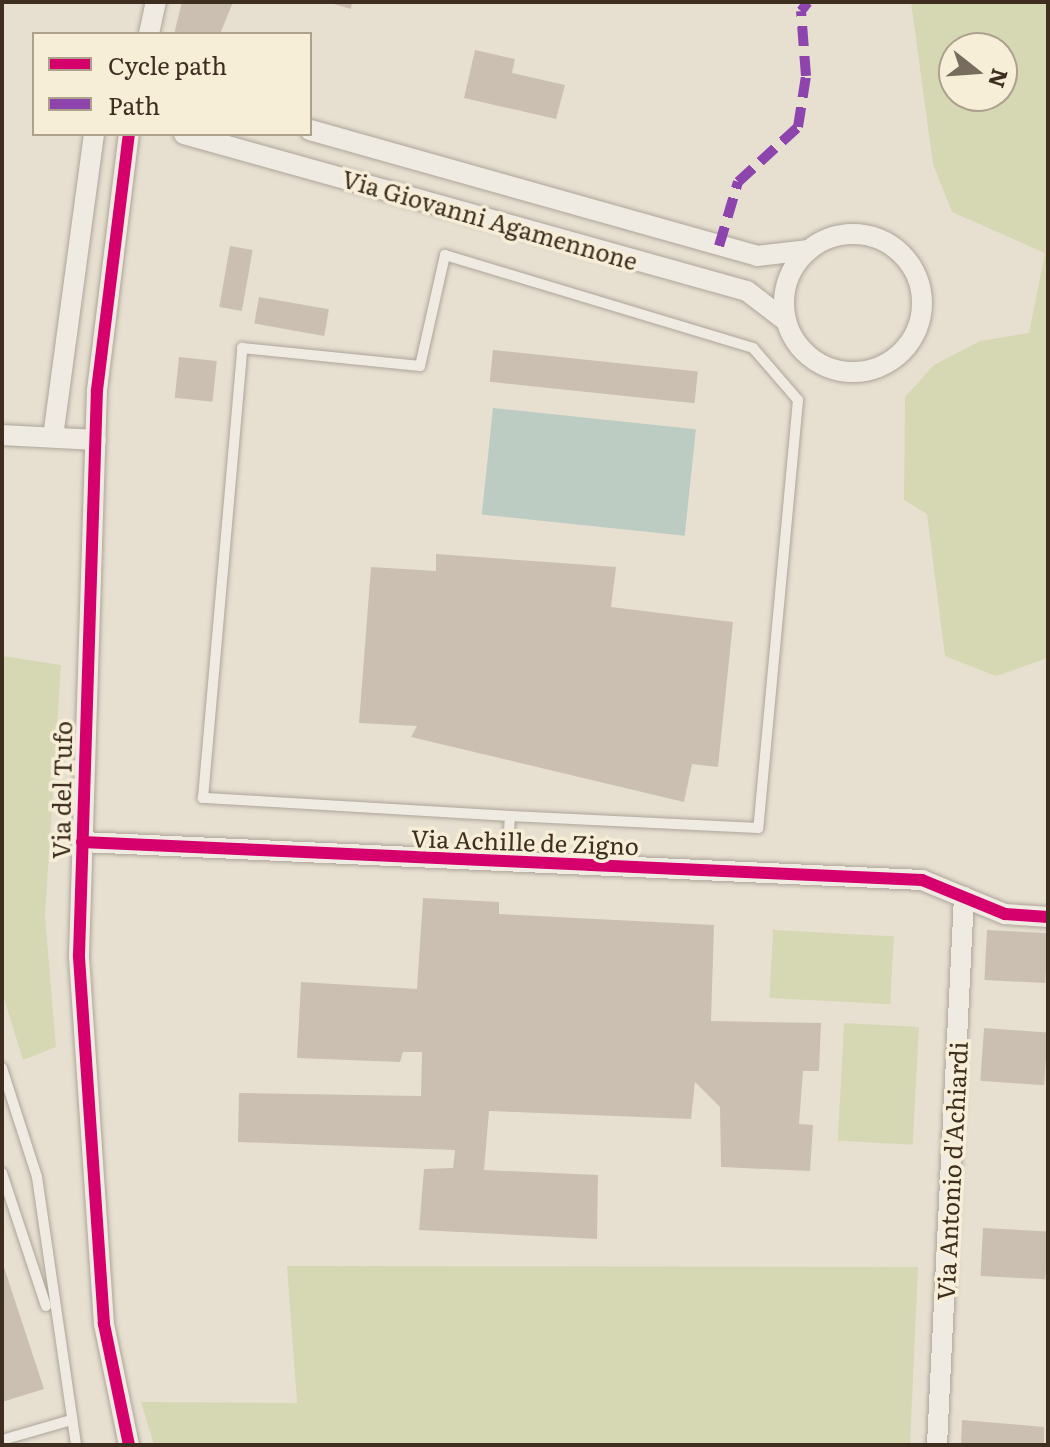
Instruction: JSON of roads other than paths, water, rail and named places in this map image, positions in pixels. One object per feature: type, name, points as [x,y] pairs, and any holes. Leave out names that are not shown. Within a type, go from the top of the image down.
[{"type":"street","points":[[149,32],[156,2]]},
{"type":"street","name":"Via Giovanni Agamennone","points":[[191,136],[747,291],[786,321],[812,359],[854,372],[894,359],[916,329],[921,294],[896,250],[856,234],[809,250],[757,256],[312,131]]},
{"type":"street","points":[[53,437],[94,136]]},
{"type":"street","name":"Via del Tufo","points":[[129,136],[103,323],[82,842],[84,1072],[104,1324],[129,1445]]},
{"type":"street","points":[[350,180],[360,144]]},
{"type":"street","points":[[570,241],[579,207]]},
{"type":"street","points":[[786,321],[785,289],[809,250]]},
{"type":"street","points":[[2,435],[96,440]]},
{"type":"street","name":"Via Achille de Zigno","points":[[82,842],[507,864],[922,880],[1005,914],[1048,917]]},
{"type":"street","name":"Via Antonio d'Achiardi","points":[[937,1445],[964,897]]},
{"type":"lane","points":[[445,255],[753,348],[798,400],[758,828],[510,816],[203,798],[242,348],[420,366],[445,255]]},
{"type":"lane","points":[[507,864],[510,816]]},
{"type":"lane","points":[[2,1068],[37,1177],[53,1327],[68,1421],[76,1445]]},
{"type":"lane","points":[[2,1173],[53,1327]]},
{"type":"lane","points":[[2,1440],[68,1421]]}]
